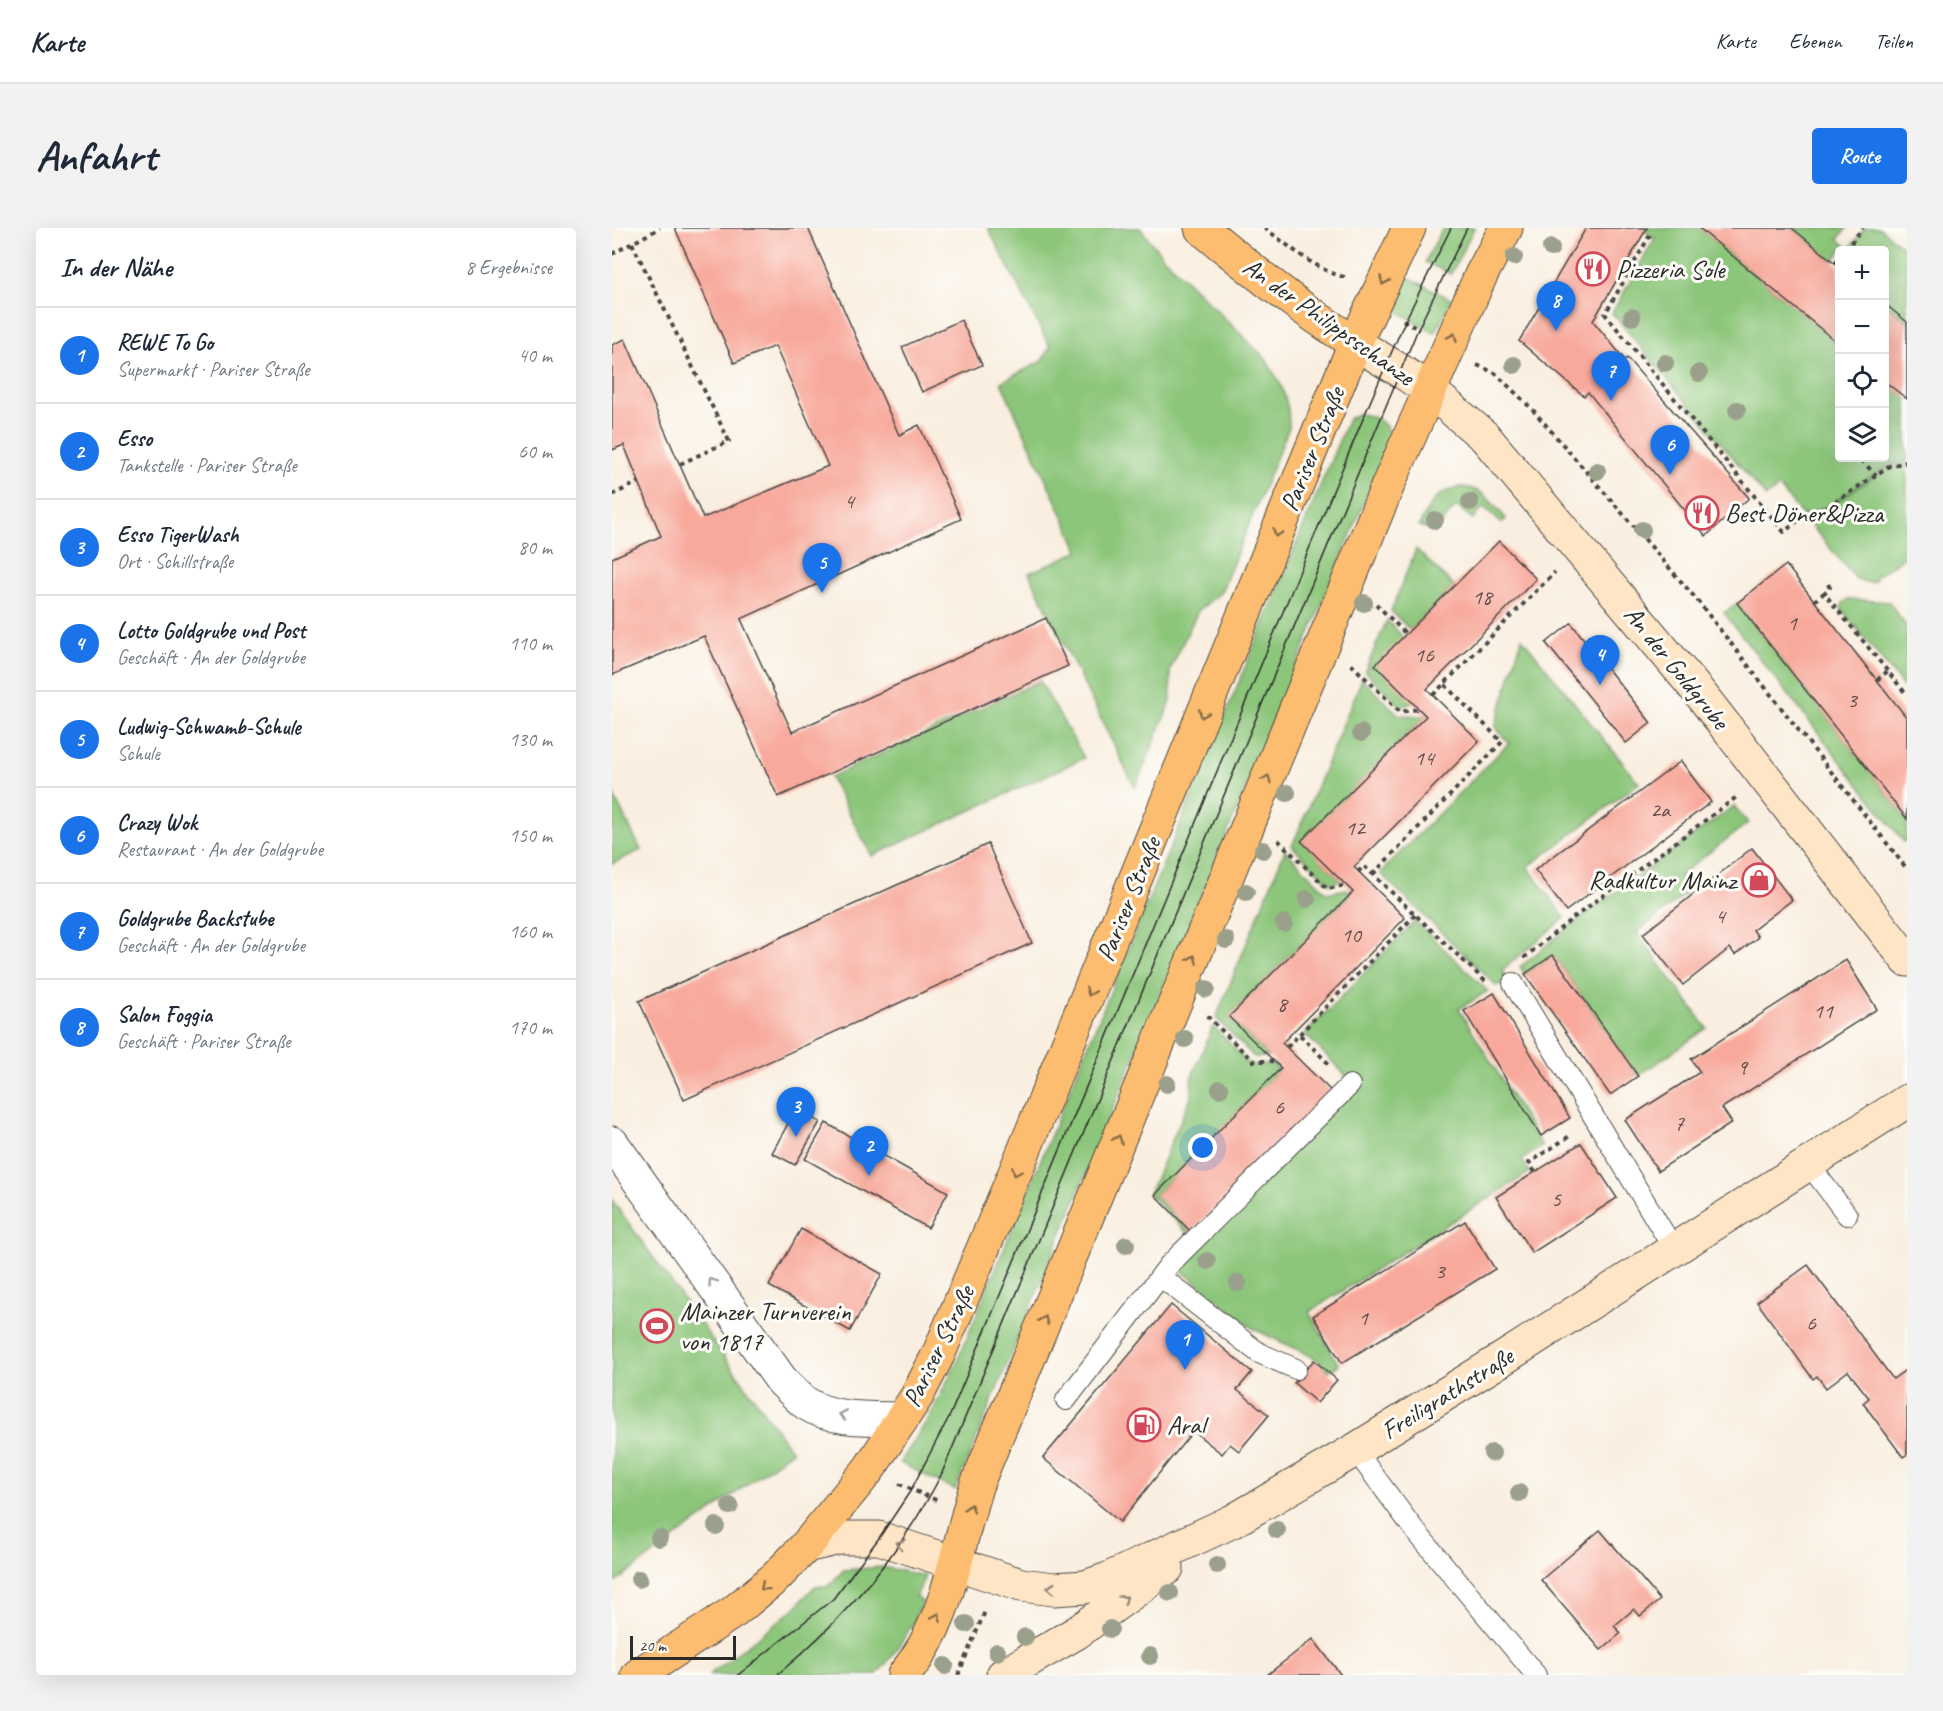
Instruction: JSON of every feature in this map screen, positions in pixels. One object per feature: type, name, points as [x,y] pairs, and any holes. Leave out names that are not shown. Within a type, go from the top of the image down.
[{"type":"main road","name":"Pariser Straße","points":[[638,1675],[735,1611],[776,1577],[806,1546],[869,1469],[917,1395],[939,1353],[1020,1163],[1355,343],[1409,228]]},
{"type":"main road","points":[[904,1675],[927,1640],[940,1611],[969,1510],[1035,1341],[1429,390],[1481,276],[1506,228]]},
{"type":"main road","name":"An der Philippsschanze","points":[[1218,234],[1273,287],[1321,322],[1355,343]]},
{"type":"street","name":"An der Philippsschanze","points":[[1355,343],[1429,390]]},
{"type":"street","name":"An der Goldgrube","points":[[1429,390],[1485,437],[1645,626],[1907,960]]},
{"type":"street","name":"Freiligrathstraße","points":[[955,1564],[1021,1585],[1054,1589],[1085,1587],[1108,1579],[1233,1521],[1507,1356],[1673,1248],[1907,1101]]},
{"type":"street","points":[[612,1143],[782,1381],[808,1404],[829,1413],[902,1419]]},
{"type":"street","points":[[1003,1675],[1076,1633],[1233,1521]]},
{"type":"street","points":[[806,1546],[840,1538],[879,1538],[900,1543],[955,1564]]},
{"type":"lane","points":[[1513,983],[1673,1248]]},
{"type":"lane","points":[[1066,1400],[1169,1265],[1350,1085]]},
{"type":"lane","points":[[1808,1163],[1847,1215]]},
{"type":"lane","points":[[1161,1276],[1259,1353],[1296,1369]]},
{"type":"lane","points":[[1354,1450],[1413,1528],[1536,1675]]},
{"type":"path","points":[[612,255],[660,228]]},
{"type":"path","points":[[1264,228],[1323,269],[1344,277]]},
{"type":"path","points":[[1848,246],[1863,228]]},
{"type":"path","points":[[1650,235],[1605,314],[1784,532],[1804,516],[1828,507],[1889,466],[1907,462]]},
{"type":"path","points":[[632,243],[729,441],[680,464]]},
{"type":"path","points":[[1495,373],[1554,432],[1697,600],[1907,869]]},
{"type":"path","points":[[1863,462],[1876,475]]},
{"type":"path","points":[[612,495],[639,482]]},
{"type":"path","points":[[1433,695],[1555,572]]},
{"type":"path","points":[[1814,601],[1830,588],[1828,584]]},
{"type":"path","points":[[1824,593],[1907,695]]},
{"type":"path","points":[[1376,604],[1406,634]]},
{"type":"path","points":[[1351,664],[1400,712],[1419,709]]},
{"type":"path","points":[[1877,680],[1888,671]]},
{"type":"path","points":[[1373,874],[1502,742],[1444,684]]},
{"type":"path","points":[[1513,983],[1508,972],[1573,918],[1739,796]]},
{"type":"path","points":[[1278,839],[1329,889],[1346,885]]},
{"type":"path","points":[[1358,872],[1364,866],[1488,985]]},
{"type":"path","points":[[1287,1047],[1415,915]]},
{"type":"path","points":[[1204,1014],[1253,1061],[1273,1061]]},
{"type":"path","points":[[1300,1035],[1350,1085]]},
{"type":"path","points":[[1535,1172],[1530,1163],[1594,1119]]},
{"type":"path","points":[[869,1469],[928,1498],[969,1510]]},
{"type":"path","points":[[958,1675],[991,1599]]},
{"type":"green space","points":[[988,228],[1140,228],[1163,257],[1265,358],[1281,385],[1285,397],[1289,427],[1221,592],[1198,611],[1170,670],[1171,701],[1135,788],[1029,573],[1079,551],[1001,382],[1042,361],[1050,347]]},
{"type":"green space","points":[[1443,228],[1474,228],[1451,274],[1425,262]]},
{"type":"green space","points":[[1647,228],[1699,228],[1835,341],[1835,462],[1889,462],[1889,384],[1907,399],[1907,461],[1888,465],[1828,506],[1803,516],[1779,487],[1766,497],[1612,313],[1655,238],[1645,232]]},
{"type":"green space","points":[[1792,228],[1847,228],[1838,239],[1846,246],[1835,246],[1833,261]]},
{"type":"green space","points":[[1865,228],[1880,228],[1907,251],[1907,322],[1889,306],[1889,246],[1851,246]]},
{"type":"green space","points":[[1406,276],[1451,299],[1434,333],[1394,309]]},
{"type":"green space","points":[[1358,414],[1370,416],[1384,424],[1390,440],[955,1490],[900,1463],[930,1416],[959,1357],[1348,419]]},
{"type":"green space","points":[[1907,463],[1907,555],[1875,577],[1876,579],[1871,583],[1857,580],[1804,517],[1828,507],[1889,467]]},
{"type":"green space","points":[[1461,487],[1481,493],[1506,519],[1501,523],[1484,507],[1473,519],[1456,506],[1435,531],[1419,526],[1439,495]]},
{"type":"green space","points":[[1416,549],[1454,586],[1410,630],[1391,611]]},
{"type":"green space","points":[[1848,599],[1889,602],[1907,627],[1907,691],[1841,609],[1843,603]]},
{"type":"green space","points":[[1737,603],[1907,819],[1907,840],[1904,842],[1724,613]]},
{"type":"green space","points":[[1387,620],[1403,637],[1413,703],[1401,707],[1365,671]]},
{"type":"green space","points":[[1522,638],[1639,783],[1528,867],[1565,918],[1502,970],[1507,980],[1497,986],[1380,873],[1509,743],[1495,727]]},
{"type":"green space","points":[[1362,679],[1399,715],[1426,716],[1302,841],[1341,880],[1330,884],[1292,846]]},
{"type":"green space","points":[[1040,681],[1084,758],[872,856],[830,777]]},
{"type":"green space","points":[[612,792],[641,850],[612,864]]},
{"type":"green space","points":[[1734,806],[1748,823],[1680,875],[1692,889],[1637,933],[1707,1028],[1638,1076],[1553,955],[1525,974],[1520,967],[1574,923]]},
{"type":"green space","points":[[1285,850],[1327,893],[1346,889],[1351,894],[1229,1017],[1269,1057],[1254,1057],[1216,1018]]},
{"type":"green space","points":[[1415,921],[1488,991],[1459,1009],[1542,1146],[1522,1160],[1530,1172],[1309,1312],[1339,1365],[1329,1371],[1315,1358],[1254,1329],[1183,1272],[1180,1266],[1354,1084],[1305,1034]]},
{"type":"green space","points":[[1213,1026],[1250,1065],[1273,1064],[1279,1070],[1155,1195],[1191,1232],[1189,1235],[1149,1194],[1192,1094],[1191,1079]]},
{"type":"green space","name":"Mainzer Turnverein von 1817","points":[[612,1200],[792,1451],[612,1585]]},
{"type":"green space","points":[[882,1567],[925,1576],[916,1597],[923,1602],[897,1649],[876,1675],[709,1675],[794,1609],[815,1586],[828,1586],[844,1570]]},
{"type":"building","points":[[675,228],[808,228],[899,435],[919,425],[961,519],[741,619],[792,732],[1046,618],[1068,666],[778,797],[704,636],[612,675],[612,558],[661,536],[624,445],[612,450],[612,345],[625,339],[703,518],[828,466],[775,346],[734,363]]},
{"type":"building","points":[[1586,228],[1647,228],[1593,321],[1749,498],[1706,536],[1588,392],[1584,396],[1519,341]]},
{"type":"building","points":[[1699,228],[1792,228],[1835,263],[1835,341]]},
{"type":"building","points":[[1889,307],[1907,322],[1907,399],[1889,385]]},
{"type":"building","points":[[961,320],[982,365],[922,392],[902,347]]},
{"type":"building","points":[[1499,541],[1536,579],[1427,689],[1479,741],[1354,867],[1405,918],[1282,1043],[1331,1091],[1191,1232],[1155,1195],[1281,1068],[1229,1017],[1353,892],[1301,841],[1426,716],[1375,665]]},
{"type":"building","points":[[1786,565],[1907,718],[1907,819],[1737,603]]},
{"type":"building","points":[[1571,623],[1651,723],[1626,743],[1546,643]]},
{"type":"building","points":[[1681,761],[1711,802],[1566,911],[1535,870]]},
{"type":"building","points":[[988,844],[1032,943],[684,1100],[639,1001]]},
{"type":"building","points":[[1752,848],[1792,900],[1753,930],[1758,937],[1735,955],[1730,948],[1683,985],[1643,934]]},
{"type":"building","points":[[1553,955],[1638,1076],[1610,1095],[1525,974]]},
{"type":"building","points":[[1846,960],[1877,1009],[1722,1108],[1732,1123],[1658,1171],[1625,1120],[1700,1072],[1691,1059]]},
{"type":"building","points":[[1494,993],[1570,1118],[1541,1136],[1464,1011]]},
{"type":"building","points":[[796,1109],[820,1122],[795,1165],[772,1153]]},
{"type":"building","points":[[826,1123],[948,1192],[928,1228],[805,1159]]},
{"type":"building","points":[[1581,1143],[1617,1198],[1532,1253],[1496,1197]]},
{"type":"building","points":[[1465,1221],[1495,1269],[1342,1363],[1313,1316]]},
{"type":"building","points":[[801,1229],[882,1274],[850,1331],[769,1286]]},
{"type":"building","points":[[1808,1265],[1893,1379],[1907,1369],[1907,1454],[1903,1457],[1863,1403],[1869,1398],[1848,1371],[1826,1388],[1817,1376],[1813,1379],[1757,1302]]},
{"type":"building","points":[[1171,1305],[1252,1372],[1237,1390],[1269,1415],[1239,1451],[1230,1444],[1222,1454],[1193,1431],[1120,1522],[1043,1458]]},
{"type":"building","points":[[1314,1360],[1337,1380],[1317,1403],[1294,1383]]},
{"type":"building","points":[[1600,1530],[1660,1600],[1640,1616],[1634,1609],[1614,1626],[1621,1633],[1601,1650],[1541,1580]]},
{"type":"building","points":[[1313,1639],[1341,1675],[1267,1675]]},
{"type":"tram line","points":[[738,1675],[833,1599],[879,1538],[911,1490],[951,1413],[1365,414],[1405,321],[1451,228]]},
{"type":"tram line","points":[[777,1675],[825,1631],[870,1583],[909,1530],[942,1473],[1418,329],[1467,228]]},
{"type":"place","name":"Pizzeria Sole","points":[[1593,269]]},
{"type":"place","name":"Salon Foggia","points":[[1556,331]]},
{"type":"place","name":"Goldgrube Backstube","points":[[1611,401]]},
{"type":"place","name":"Crazy Wok","points":[[1670,475]]},
{"type":"place","name":"Best Döner&Pizza","points":[[1702,513]]},
{"type":"place","name":"Ludwig-Schwamb-Schule","points":[[822,593]]},
{"type":"place","name":"Lotto Goldgrube und Post","points":[[1600,685]]},
{"type":"place","name":"Radkultur Mainz","points":[[1759,880]]},
{"type":"place","name":"Esso TigerWash","points":[[796,1137]]},
{"type":"place","name":"Esso","points":[[869,1176]]},
{"type":"place","name":"Mainzer Turnverein von 1817","points":[[657,1326]]},
{"type":"place","name":"REWE To Go","points":[[1185,1370]]},
{"type":"place","name":"Aral","points":[[1144,1425]]}]
